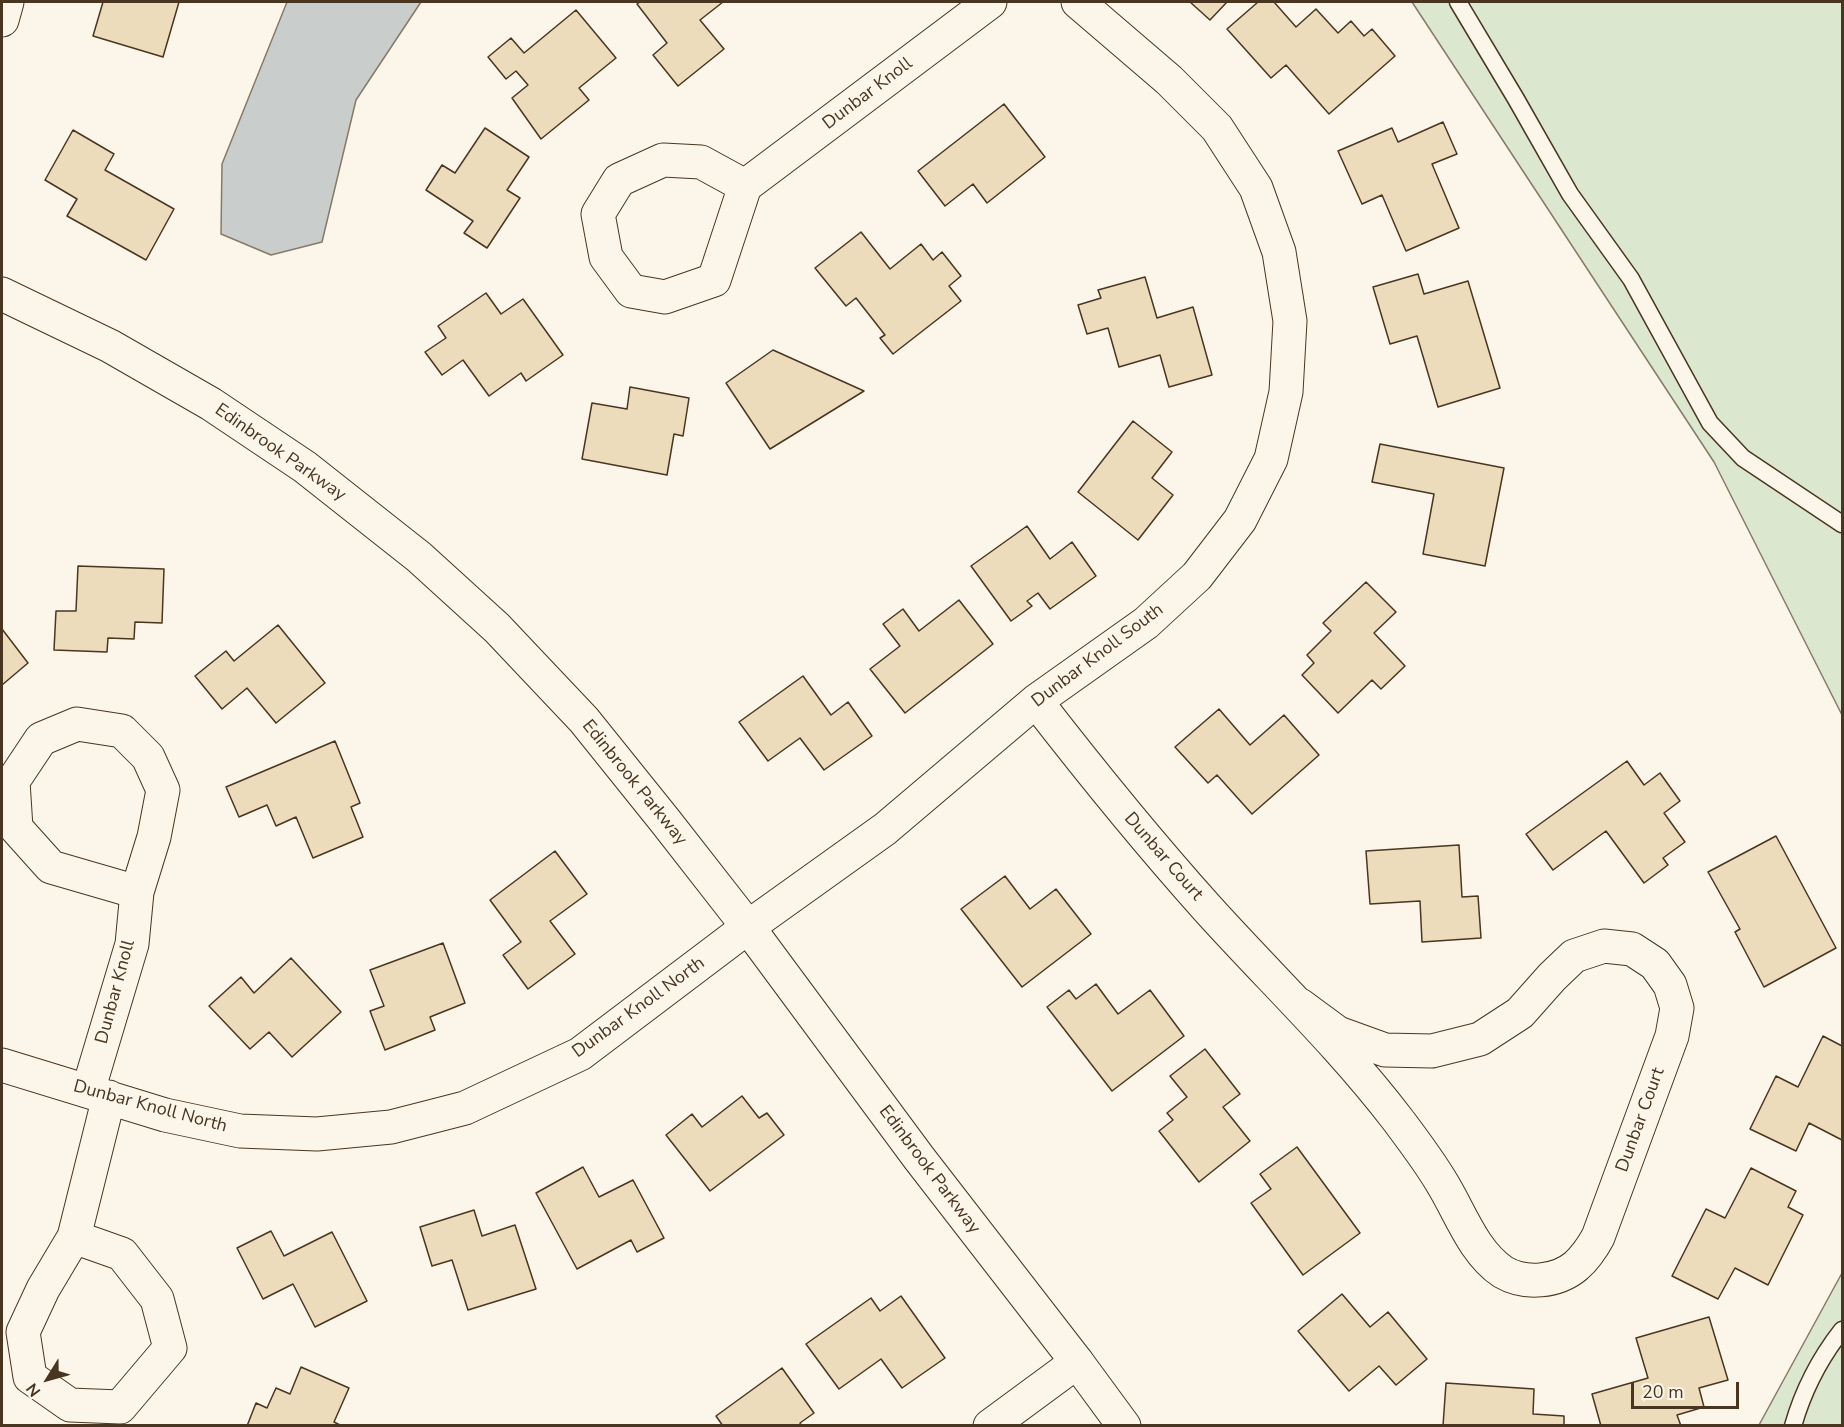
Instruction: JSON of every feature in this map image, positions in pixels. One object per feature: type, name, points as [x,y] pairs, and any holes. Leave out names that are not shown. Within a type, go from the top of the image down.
[{"type":"street","points":[[2,20],[7,2]]},
{"type":"street","name":"Dunbar Knoll","points":[[745,186],[990,2]]},
{"type":"street","name":"Dunbar Knoll South","points":[[748,927],[885,829],[1036,701],[1146,623],[1197,576],[1240,520],[1272,459],[1286,392],[1290,321],[1278,252],[1256,188],[1217,128],[1169,80],[1078,2]]},
{"type":"street","points":[[663,160],[701,162],[745,186],[714,280],[665,297],[631,291],[606,257],[598,214],[619,180],[663,160]]},
{"type":"street","name":"Edinbrook Parkway","points":[[2,294],[110,346],[211,404],[304,467],[419,557],[497,628],[584,720],[666,822],[1124,1425]]},
{"type":"street","name":"Dunbar Court","points":[[1036,701],[1118,806],[1208,909],[1350,1060],[1399,1120],[1442,1181],[1477,1244],[1488,1259],[1504,1272],[1521,1279],[1541,1280],[1558,1276],[1574,1267],[1589,1252],[1598,1237],[1672,1036],[1677,1008],[1670,985],[1655,964],[1632,949],[1604,946],[1574,956],[1552,976],[1520,1013],[1480,1039],[1432,1051],[1385,1050],[1338,1033],[1300,1005]]},
{"type":"street","name":"Dunbar Knoll","points":[[74,1237],[122,1254],[158,1299],[170,1348],[120,1407],[70,1406],[30,1377],[23,1332],[43,1289],[74,1237],[99,1094],[132,944],[137,892],[154,837],[163,790],[148,757],[123,731],[77,724],[41,739],[13,781],[16,828],[51,867],[137,892]]},
{"type":"street","name":"Dunbar Knoll North","points":[[2,1065],[165,1115],[240,1131],[317,1134],[392,1127],[465,1108],[580,1054],[748,927]]},
{"type":"street","points":[[990,1425],[1077,1362]]},
{"type":"lane","points":[[1458,2],[1570,194],[1631,279],[1710,423],[1743,458],[1842,524]]},
{"type":"lane","points":[[1793,1425],[1801,1400],[1820,1363],[1842,1330]]},
{"type":"green space","points":[[1412,2],[1842,2],[1842,715],[1714,462]]},
{"type":"green space","points":[[1842,1273],[1842,1425],[1759,1425]]},
{"type":"shaded area","points":[[287,2],[421,2],[356,100],[322,242],[271,255],[221,234],[222,164]]},
{"type":"building","points":[[103,2],[179,2],[163,57],[93,36]]},
{"type":"building","points":[[640,2],[723,2],[700,20],[724,49],[678,86],[653,55],[667,43],[637,4]]},
{"type":"building","points":[[1190,2],[1227,2],[1210,20]]},
{"type":"building","points":[[1258,2],[1274,2],[1296,27],[1316,9],[1338,33],[1351,21],[1364,36],[1372,29],[1395,56],[1329,114],[1286,65],[1271,78],[1227,29]]},
{"type":"building","points":[[576,10],[616,58],[579,88],[589,100],[541,139],[512,98],[528,85],[516,71],[506,79],[488,57],[511,38],[524,53]]},
{"type":"building","points":[[1004,104],[1045,157],[987,203],[973,184],[945,206],[918,171]]},
{"type":"building","points":[[1443,122],[1457,154],[1432,164],[1459,228],[1406,251],[1382,195],[1362,204],[1338,151],[1392,128],[1398,142]]},
{"type":"building","points":[[485,128],[529,157],[507,190],[520,198],[487,248],[464,233],[473,221],[426,190],[442,165],[455,173]]},
{"type":"building","points":[[73,130],[114,154],[105,170],[174,209],[146,260],[67,216],[77,199],[45,180]]},
{"type":"building","points":[[861,232],[890,269],[921,244],[933,260],[942,252],[961,276],[949,286],[961,301],[893,354],[880,338],[885,335],[856,298],[846,306],[815,268]]},
{"type":"building","points":[[1418,274],[1424,294],[1468,281],[1500,388],[1438,407],[1417,336],[1390,344],[1373,287]]},
{"type":"building","points":[[1145,277],[1157,318],[1193,307],[1212,375],[1169,387],[1160,355],[1119,367],[1108,328],[1087,334],[1078,305],[1101,298],[1098,290]]},
{"type":"building","points":[[486,293],[501,314],[523,299],[563,355],[526,381],[521,373],[489,396],[463,360],[442,375],[425,352],[446,338],[438,326]]},
{"type":"building","points":[[773,350],[864,391],[770,449],[726,383]]},
{"type":"building","points":[[630,387],[689,398],[683,436],[674,434],[667,475],[582,459],[592,403],[627,409]]},
{"type":"building","points":[[1133,421],[1172,452],[1152,478],[1173,495],[1138,540],[1078,492]]},
{"type":"building","points":[[1380,444],[1504,468],[1485,566],[1423,554],[1434,494],[1372,482]]},
{"type":"building","points":[[1027,526],[1050,559],[1072,542],[1096,576],[1050,609],[1038,593],[1027,601],[1032,606],[1011,621],[971,566]]},
{"type":"building","points":[[78,566],[164,569],[162,623],[135,622],[134,639],[108,638],[107,652],[54,650],[56,611],[76,611]]},
{"type":"building","points":[[1366,582],[1396,612],[1374,633],[1405,666],[1381,689],[1372,680],[1338,713],[1302,675],[1314,663],[1307,655],[1331,631],[1323,623]]},
{"type":"building","points":[[959,600],[993,644],[905,713],[870,669],[900,646],[883,624],[903,609],[919,631]]},
{"type":"building","points":[[278,625],[325,683],[276,723],[247,688],[222,709],[195,676],[226,651],[234,661]]},
{"type":"building","points":[[2,629],[28,663],[2,685]]},
{"type":"building","points":[[803,676],[831,715],[848,702],[872,736],[824,770],[800,738],[768,761],[739,722]]},
{"type":"building","points":[[1219,709],[1250,745],[1284,715],[1319,755],[1252,814],[1217,775],[1208,783],[1175,747]]},
{"type":"building","points":[[335,741],[360,803],[351,807],[363,837],[313,858],[296,817],[276,826],[267,805],[239,817],[226,787]]},
{"type":"building","points":[[1627,761],[1644,785],[1660,773],[1680,801],[1664,813],[1685,842],[1663,858],[1668,865],[1644,883],[1606,831],[1553,870],[1526,834]]},
{"type":"building","points":[[1776,836],[1836,948],[1764,987],[1735,932],[1740,929],[1708,872]]},
{"type":"building","points":[[1459,845],[1462,897],[1478,896],[1481,938],[1422,942],[1420,901],[1370,904],[1366,851]]},
{"type":"building","points":[[555,851],[587,894],[550,921],[575,954],[528,989],[503,955],[521,942],[490,900]]},
{"type":"building","points":[[1005,876],[1030,909],[1056,889],[1091,934],[1022,987],[961,909]]},
{"type":"building","points":[[443,943],[465,1003],[430,1017],[435,1030],[385,1050],[370,1011],[384,1006],[370,970]]},
{"type":"building","points":[[291,958],[341,1012],[292,1057],[269,1032],[250,1049],[209,1006],[241,977],[254,993]]},
{"type":"building","points":[[1096,984],[1118,1014],[1150,990],[1184,1036],[1112,1091],[1047,1007],[1069,990],[1076,999]]},
{"type":"building","points":[[1823,1036],[1842,1046],[1842,1140],[1809,1123],[1796,1151],[1750,1129],[1776,1076],[1798,1087]]},
{"type":"building","points":[[1205,1049],[1240,1094],[1223,1107],[1250,1141],[1199,1182],[1159,1131],[1173,1120],[1167,1113],[1187,1097],[1170,1076]]},
{"type":"building","points":[[742,1096],[759,1118],[767,1113],[784,1135],[710,1191],[666,1135],[692,1114],[702,1127]]},
{"type":"building","points":[[1297,1147],[1360,1233],[1303,1275],[1251,1203],[1271,1189],[1260,1174]]},
{"type":"building","points":[[583,1167],[599,1197],[633,1180],[664,1238],[637,1252],[631,1240],[577,1269],[536,1193]]},
{"type":"building","points":[[1751,1168],[1796,1191],[1788,1207],[1803,1215],[1768,1285],[1735,1268],[1718,1299],[1672,1276],[1706,1209],[1725,1218]]},
{"type":"building","points":[[474,1210],[482,1236],[515,1225],[536,1289],[468,1310],[452,1260],[432,1266],[420,1227]]},
{"type":"building","points":[[271,1231],[284,1256],[332,1232],[367,1301],[315,1327],[293,1284],[263,1299],[237,1248]]},
{"type":"building","points":[[1342,1294],[1370,1327],[1388,1312],[1427,1359],[1396,1385],[1379,1366],[1349,1391],[1298,1331]]},
{"type":"building","points":[[901,1296],[945,1358],[902,1388],[881,1359],[839,1389],[806,1344],[871,1298],[880,1311]]},
{"type":"building","points":[[1709,1317],[1728,1380],[1699,1388],[1704,1407],[1677,1415],[1681,1426],[1601,1426],[1592,1394],[1648,1378],[1636,1338]]},
{"type":"building","points":[[301,1367],[349,1388],[334,1422],[342,1426],[247,1426],[256,1403],[267,1408],[276,1388],[290,1394]]},
{"type":"building","points":[[782,1368],[814,1413],[800,1423],[802,1426],[723,1426],[716,1416]]},
{"type":"building","points":[[1446,1383],[1534,1389],[1533,1414],[1564,1416],[1564,1426],[1443,1426]]}]
